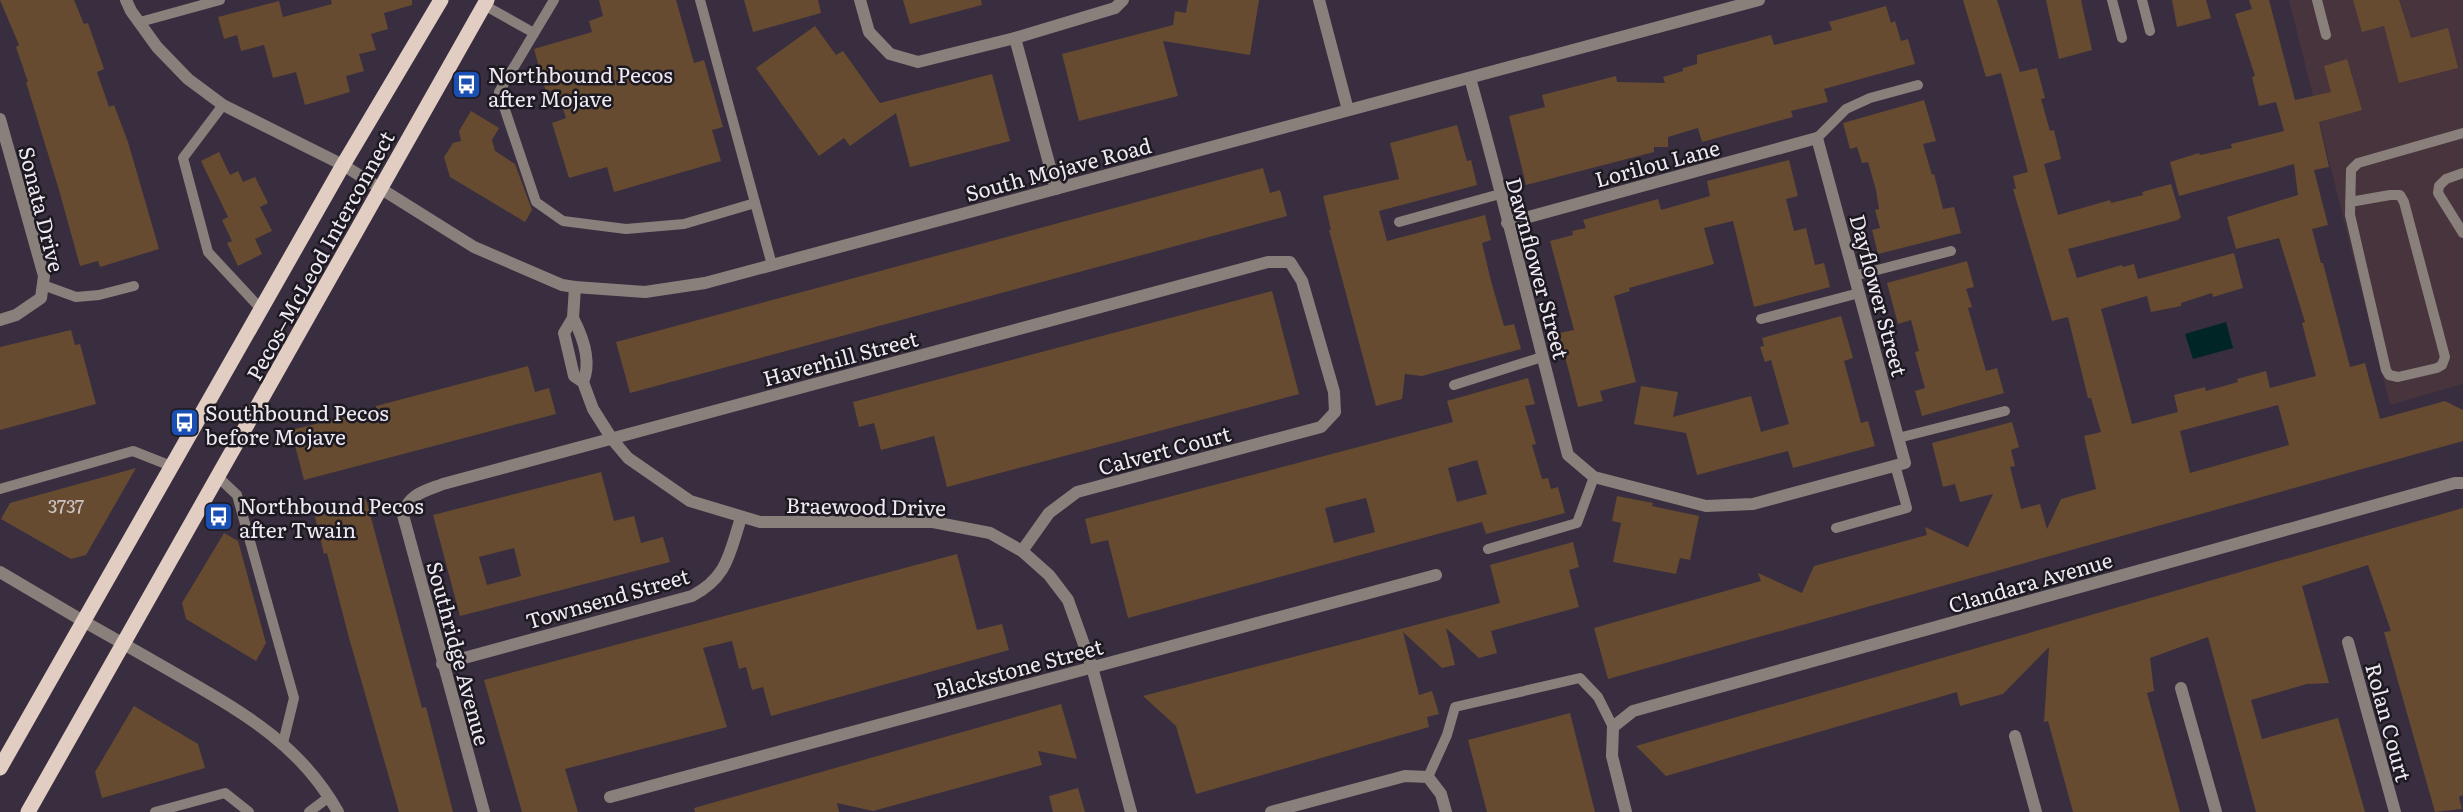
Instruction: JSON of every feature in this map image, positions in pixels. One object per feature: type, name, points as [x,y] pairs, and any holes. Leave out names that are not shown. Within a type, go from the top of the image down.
[{"type":"main road","name":"Pecos–McLeod Interconnect","points":[[0,768],[6,746],[83,621],[343,165],[441,0]]},
{"type":"main road","name":"Pecos–McLeod Interconnect","points":[[28,812],[485,2]]},
{"type":"street","name":"South Mojave Road","points":[[126,0],[157,47],[188,79],[223,105],[343,165],[474,247],[562,285],[645,292],[705,284],[1759,0]]},
{"type":"street","points":[[860,0],[869,33],[890,54],[918,62],[1015,38],[1115,8],[1123,0]]},
{"type":"street","points":[[1319,0],[1348,110]]},
{"type":"street","points":[[1015,38],[1056,189]]},
{"type":"street","name":"Dawnflower Street","points":[[1470,78],[1568,455],[1594,477]]},
{"type":"street","name":"Sonata Drive","points":[[0,119],[44,276],[41,298],[16,315],[0,320]]},
{"type":"street","name":"Lorilou Lane","points":[[1507,223],[1817,138]]},
{"type":"street","name":"Dayflower Street","points":[[1817,138],[1898,438],[1900,464]]},
{"type":"street","name":"Haverhill Street","points":[[405,504],[412,497],[443,484],[1268,262],[1290,262],[1302,281],[1334,392],[1335,412]]},
{"type":"street","name":"Braewood Drive","points":[[575,287],[573,318],[564,333],[574,376],[583,382],[593,410],[628,458],[690,501],[760,522],[933,522],[990,533],[1022,551],[1049,575],[1068,600],[1092,668],[1131,812]]},
{"type":"street","name":"Calvert Court","points":[[1022,551],[1049,513],[1077,492],[1321,426],[1335,412]]},
{"type":"street","points":[[1594,477],[1706,506],[1753,504],[1900,464]]},
{"type":"street","name":"Clandara Avenue","points":[[1613,727],[1633,711],[2456,483],[2463,483]]},
{"type":"street","name":"Southridge Avenue","points":[[405,504],[403,515],[484,812]]},
{"type":"street","name":"Townsend Street","points":[[442,664],[692,596],[707,588],[724,570],[741,518]]},
{"type":"street","points":[[0,572],[242,712],[284,743],[338,812]]},
{"type":"street","name":"Blackstone Street","points":[[610,797],[1436,575]]},
{"type":"street","name":"Rolan Court","points":[[2348,642],[2394,812]]},
{"type":"street","points":[[2181,687],[2216,812]]},
{"type":"street","points":[[1613,727],[1612,756],[1626,812]]},
{"type":"street","points":[[2015,736],[2036,812]]},
{"type":"street","points":[[1271,812],[1405,776],[1428,777],[1441,794],[1446,812]]},
{"type":"lane","points":[[140,22],[220,0]]},
{"type":"lane","points":[[554,0],[499,92],[536,202],[563,221],[626,229],[684,224],[755,203]]},
{"type":"lane","points":[[699,0],[772,266]]},
{"type":"lane","points":[[2112,0],[2122,38]]},
{"type":"lane","points":[[2142,0],[2150,31]]},
{"type":"lane","points":[[2317,0],[2326,35]]},
{"type":"lane","points":[[485,2],[534,33]]},
{"type":"lane","points":[[1817,138],[1846,109],[1870,98],[1918,85]]},
{"type":"lane","points":[[223,105],[183,158],[208,252],[261,309]]},
{"type":"lane","points":[[2350,202],[2400,195],[2404,202],[2445,357],[2437,368],[2398,377],[2389,375],[2386,370],[2350,215],[2350,202],[2351,170],[2358,162],[2463,133]]},
{"type":"lane","points":[[2463,172],[2446,179],[2439,186],[2438,193],[2463,233]]},
{"type":"lane","points":[[1399,222],[1500,195]]},
{"type":"lane","points":[[1854,276],[1951,251]]},
{"type":"lane","points":[[43,285],[76,297],[99,295],[134,286]]},
{"type":"lane","points":[[1761,319],[1858,292]]},
{"type":"lane","points":[[1454,385],[1542,357]]},
{"type":"lane","points":[[1898,438],[2005,411]]},
{"type":"lane","points":[[0,489],[133,451],[171,466]]},
{"type":"lane","points":[[1836,528],[1907,508],[1900,464]]},
{"type":"lane","points":[[218,477],[237,495],[294,698],[284,743]]},
{"type":"lane","points":[[1488,549],[1577,523],[1594,477]]},
{"type":"lane","points":[[1428,777],[1447,735],[1455,707],[1580,678],[1598,696],[1613,727]]},
{"type":"lane","points":[[155,812],[225,793],[249,812]]},
{"type":"lane","points":[[309,812],[329,798]]},
{"type":"shaded area","points":[[2289,0],[2463,0],[2463,384],[2390,405]]},
{"type":"shaded area","points":[[2226,322],[2233,348],[2193,359],[2185,334]]},
{"type":"building","points":[[0,0],[74,0],[84,24],[88,23],[104,69],[97,72],[109,107],[114,105],[128,142],[159,249],[100,267],[98,261],[80,266],[16,47],[19,45]]},
{"type":"building","points":[[331,0],[412,0],[412,5],[384,13],[388,29],[371,34],[376,50],[359,54],[364,71],[346,76],[350,92],[305,105],[296,72],[273,78],[264,45],[241,51],[237,35],[224,39],[218,17],[279,1],[283,17],[332,4]]},
{"type":"building","points":[[599,0],[676,0],[694,63],[704,60],[723,127],[712,130],[721,161],[614,192],[607,167],[569,178],[552,123],[566,118],[557,89],[546,92],[534,49],[592,32],[589,21],[603,16]]},
{"type":"building","points":[[744,0],[818,0],[821,13],[753,32]]},
{"type":"building","points":[[903,0],[981,0],[982,5],[910,24]]},
{"type":"building","points":[[1188,0],[1259,0],[1250,55],[1163,41],[1178,96],[1079,121],[1062,54],[1173,25],[1175,11],[1186,13]]},
{"type":"building","points":[[1963,0],[1997,0],[2020,72],[2037,68],[2045,98],[2041,99],[2050,131],[2054,130],[2061,159],[2044,164],[2058,215],[2110,200],[2111,203],[2143,195],[2142,192],[2171,184],[2181,217],[2178,220],[2068,249],[2077,278],[2122,265],[2123,267],[2134,264],[2138,279],[2234,253],[2243,288],[2213,297],[2212,293],[2181,303],[2181,306],[2151,312],[2147,296],[2101,309],[2132,424],[2178,412],[2174,395],[2205,387],[2206,391],[2266,371],[2270,388],[2316,376],[2302,323],[2305,322],[2279,238],[2236,249],[2227,217],[2298,195],[2294,164],[2179,196],[2170,162],[2199,153],[2200,155],[2232,148],[2231,144],[2284,131],[2276,102],[2259,106],[2252,77],[2255,76],[2235,14],[2252,9],[2249,0],[2269,0],[2295,100],[2331,92],[2324,66],[2347,59],[2362,110],[2319,122],[2329,167],[2314,170],[2328,225],[2312,229],[2350,367],[2365,363],[2380,419],[2445,401],[2463,410],[2463,441],[1608,679],[1594,628],[1761,581],[1758,573],[1802,593],[1814,566],[1927,535],[1925,527],[1968,547],[1993,494],[1960,502],[1955,484],[1943,487],[1932,443],[2012,422],[2019,447],[2011,450],[2015,466],[2010,467],[2021,509],[2040,504],[2047,529],[2061,499],[2096,489],[2084,436],[2101,432],[2091,398],[2088,398],[2068,317],[2052,321],[2013,189],[2016,189],[2013,176],[2028,172],[2001,73],[1986,77]],"holes":[[[2278,405],[2289,445],[2190,473],[2180,431]]]},
{"type":"building","points":[[2046,0],[2081,0],[2092,50],[2059,59]]},
{"type":"building","points":[[2172,0],[2206,0],[2211,18],[2177,27]]},
{"type":"building","points":[[2353,0],[2399,0],[2411,38],[2448,28],[2458,68],[2399,83],[2384,26],[2362,32]]},
{"type":"building","points":[[1886,6],[1891,23],[1895,21],[1901,41],[1908,39],[1915,64],[1824,89],[1828,102],[1791,111],[1793,117],[1702,142],[1698,128],[1668,137],[1668,147],[1654,147],[1654,152],[1526,185],[1509,116],[1545,107],[1542,95],[1616,76],[1617,82],[1665,83],[1663,77],[1697,64],[1697,55],[1771,35],[1774,45],[1832,30],[1829,22]]},
{"type":"building","points":[[815,26],[836,55],[843,51],[880,103],[992,74],[1010,141],[910,167],[896,113],[850,146],[844,138],[819,156],[756,68]]},
{"type":"building","points":[[1924,100],[1936,141],[1923,144],[1943,209],[1954,207],[1961,233],[1878,254],[1872,230],[1880,228],[1875,210],[1879,209],[1876,190],[1868,162],[1862,163],[1857,147],[1850,149],[1843,123]]},
{"type":"building","points":[[471,111],[499,128],[492,140],[495,151],[515,164],[532,210],[525,222],[450,177],[444,157],[453,143],[461,141],[459,131]]},
{"type":"building","points":[[1457,125],[1467,161],[1471,160],[1477,185],[1379,211],[1387,241],[1485,215],[1491,240],[1482,243],[1491,281],[1504,326],[1514,324],[1521,349],[1422,376],[1405,374],[1402,399],[1376,406],[1329,230],[1331,230],[1323,196],[1399,179],[1390,143]]},
{"type":"building","points":[[219,152],[230,175],[238,171],[243,182],[255,177],[268,203],[260,207],[272,231],[255,239],[262,254],[238,266],[227,243],[232,241],[222,220],[228,217],[201,161]]},
{"type":"building","points":[[1789,160],[1798,196],[1786,199],[1794,231],[1806,228],[1815,265],[1824,263],[1830,287],[1754,307],[1733,221],[1704,228],[1714,264],[1629,288],[1630,291],[1614,296],[1636,382],[1600,391],[1603,401],[1578,407],[1559,333],[1574,330],[1550,241],[1573,235],[1572,231],[1586,228],[1583,220],[1658,199],[1661,210],[1710,196],[1707,181]]},
{"type":"building","points":[[1263,168],[1270,193],[1280,190],[1287,216],[630,393],[616,342]]},
{"type":"building","points":[[1967,261],[1974,287],[1966,289],[1972,307],[1968,308],[1986,371],[1997,368],[2004,393],[1922,416],[1915,391],[1925,388],[1915,352],[1919,351],[1911,320],[1898,324],[1887,283]]},
{"type":"building","points":[[1272,291],[1299,394],[947,487],[934,436],[881,450],[874,423],[859,427],[853,402]]},
{"type":"building","points":[[1841,316],[1853,358],[1844,361],[1861,423],[1868,421],[1875,446],[1793,468],[1788,451],[1697,475],[1686,433],[1634,424],[1641,386],[1678,392],[1673,417],[1751,396],[1761,432],[1789,424],[1771,360],[1765,362],[1760,347],[1764,346],[1762,338]]},
{"type":"building","points":[[71,330],[75,345],[80,344],[96,404],[0,430],[0,347]]},
{"type":"building","points":[[528,366],[535,392],[549,388],[556,414],[304,480],[291,430],[376,409],[376,406]]},
{"type":"building","points":[[1528,378],[1535,404],[1525,406],[1536,444],[1532,445],[1542,479],[1548,478],[1551,489],[1558,487],[1565,513],[1486,534],[1482,522],[1128,618],[1108,540],[1091,544],[1085,519],[1453,422],[1447,401]],"holes":[[[1477,460],[1487,494],[1457,502],[1448,468]],[[1366,498],[1375,532],[1334,543],[1325,508]]]},
{"type":"building","points":[[136,468],[86,555],[71,559],[1,519],[10,503]]},
{"type":"building","points":[[601,472],[614,521],[634,516],[641,543],[663,537],[670,562],[460,616],[433,515]],"holes":[[[514,548],[521,576],[487,585],[479,557]]]},
{"type":"building","points":[[1617,496],[1699,516],[1690,560],[1680,558],[1676,574],[1613,562],[1621,523],[1612,521]]},
{"type":"building","points":[[366,499],[422,708],[426,707],[453,812],[399,812],[327,553],[324,554],[314,513]]},
{"type":"building","points":[[2463,508],[2463,795],[2459,797],[2462,809],[2435,812],[2384,632],[2391,631],[2368,565],[2302,586],[2329,683],[2307,684],[2251,700],[2262,739],[2338,718],[2365,812],[2256,812],[2208,637],[2150,658],[2154,691],[2147,693],[2180,812],[2073,812],[2048,721],[2044,722],[2049,647],[2003,694],[1960,706],[1957,692],[1666,776],[1636,746]]},
{"type":"building","points":[[224,533],[238,541],[266,643],[256,661],[186,619],[182,603]]},
{"type":"building","points":[[1573,542],[1579,567],[1569,570],[1579,607],[1491,631],[1497,653],[1479,658],[1446,628],[1455,665],[1442,668],[1403,632],[1419,695],[1432,691],[1439,714],[1427,717],[1429,727],[1196,794],[1176,726],[1143,696],[1500,603],[1490,565]]},
{"type":"building","points":[[957,554],[977,630],[1002,624],[1009,650],[771,716],[763,687],[752,690],[746,667],[739,669],[732,641],[703,648],[727,727],[565,769],[578,812],[522,812],[484,680]]},
{"type":"building","points":[[1061,704],[1077,759],[1038,751],[1042,765],[873,811],[837,803],[839,812],[695,812],[694,808]]},
{"type":"building","points":[[134,706],[198,744],[205,768],[102,798],[95,772]]},
{"type":"building","points":[[1570,713],[1595,812],[1487,812],[1468,740]]},
{"type":"building","points":[[1078,788],[1085,812],[1053,812],[1049,796]]},
{"type":"place","name":"Northbound Pecos after Mojave","points":[[467,85]]},
{"type":"place","name":"Southbound Pecos before Mojave","points":[[184,423]]},
{"type":"place","name":"Northbound Pecos after Twain","points":[[218,516]]}]
